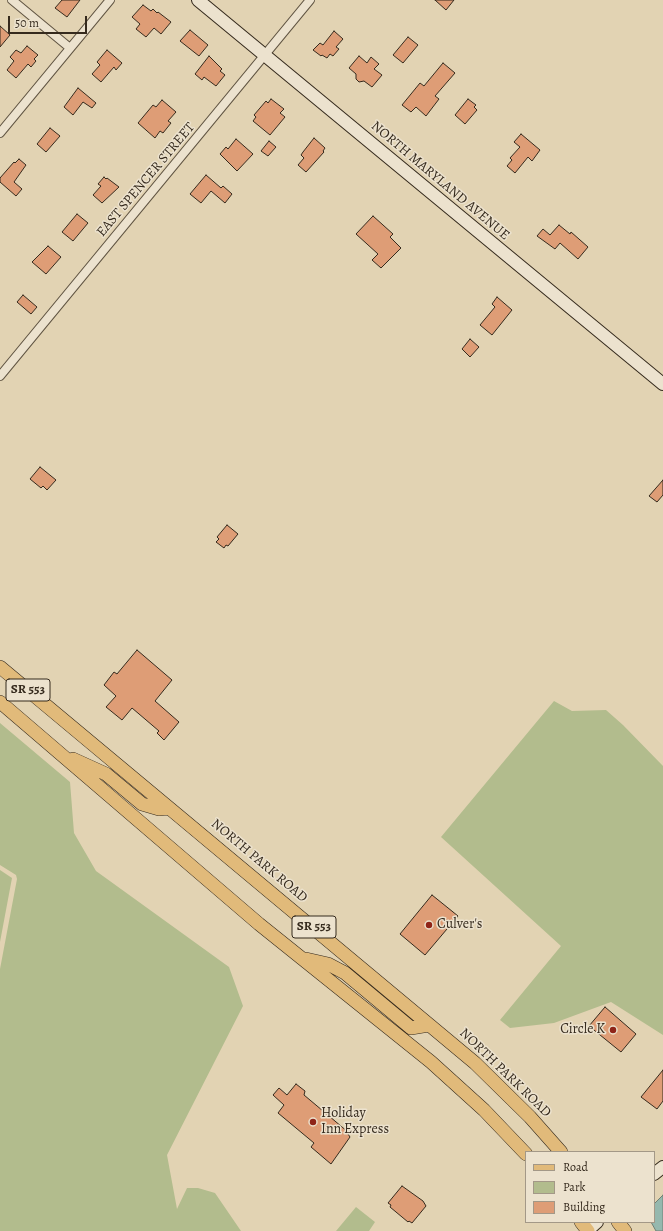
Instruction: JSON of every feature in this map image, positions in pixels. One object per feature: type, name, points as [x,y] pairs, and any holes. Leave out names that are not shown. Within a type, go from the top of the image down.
[{"type":"main road","name":"NORTH PARK ROAD","points":[[0,667],[429,1024],[503,1089],[560,1151]]},
{"type":"main road","name":"SR 553","points":[[0,702],[259,924],[464,1090],[525,1153]]},
{"type":"main road","points":[[59,753],[106,774],[142,804],[159,809],[169,808]]},
{"type":"main road","points":[[304,959],[328,964],[345,973],[411,1028],[429,1024]]},
{"type":"main road","points":[[582,1223],[588,1231]]},
{"type":"main road","points":[[619,1223],[625,1231]]},
{"type":"street","points":[[12,0],[70,48]]},
{"type":"street","points":[[0,133],[110,0]]},
{"type":"street","name":"NORTH MARYLAND AVENUE","points":[[198,0],[663,384]]},
{"type":"street","name":"EAST SPENCER STREET","points":[[0,376],[310,0]]},
{"type":"street","points":[[655,1173],[663,1167]]},
{"type":"street","points":[[588,1231],[596,1223]]},
{"type":"green space","points":[[554,701],[572,711],[606,710],[623,725],[663,766],[663,1035],[611,1002],[554,1023],[510,1028],[500,1020],[561,946],[441,837]]},
{"type":"green space","points":[[0,723],[70,782],[74,833],[96,871],[229,967],[243,1006],[167,1155],[177,1209],[187,1188],[198,1188],[215,1193],[241,1231],[0,1231],[0,969],[17,879],[16,875],[0,865]]},
{"type":"green space","points":[[0,870],[12,878],[0,942]]},
{"type":"green space","points":[[356,1207],[375,1222],[369,1231],[336,1231]]},
{"type":"water","points":[[663,1195],[663,1231],[656,1231],[652,1223],[655,1223],[655,1203]]},
{"type":"building","points":[[62,0],[80,0],[67,17],[55,8]]},
{"type":"building","points":[[435,0],[454,0],[446,10]]},
{"type":"building","points":[[143,5],[151,11],[153,9],[157,13],[158,12],[171,22],[161,34],[154,28],[146,37],[136,29],[140,24],[132,17]]},
{"type":"building","points":[[0,26],[10,35],[0,47]]},
{"type":"building","points":[[190,30],[208,45],[199,56],[180,41]]},
{"type":"building","points":[[334,31],[343,39],[336,47],[339,49],[333,56],[330,54],[327,58],[322,55],[321,56],[313,50],[320,43],[323,45]]},
{"type":"building","points":[[408,37],[418,45],[403,63],[393,55]]},
{"type":"building","points":[[27,46],[38,55],[34,59],[36,61],[31,67],[28,64],[16,78],[7,70],[14,61],[10,57],[16,50],[21,53]]},
{"type":"building","points":[[107,50],[122,63],[116,70],[114,67],[101,82],[92,74],[100,65],[97,62]]},
{"type":"building","points":[[209,56],[222,69],[220,71],[225,75],[216,86],[204,77],[202,80],[195,74]]},
{"type":"building","points":[[359,56],[367,63],[371,57],[379,64],[374,69],[382,75],[372,87],[364,81],[359,82],[356,79],[356,74],[349,68]]},
{"type":"building","points":[[443,63],[455,73],[435,96],[439,99],[426,116],[416,107],[411,112],[402,105],[420,83],[424,86]]},
{"type":"building","points":[[78,88],[96,103],[92,108],[83,102],[73,115],[64,107]]},
{"type":"building","points":[[271,99],[284,109],[280,113],[285,117],[270,135],[253,121],[256,117],[254,115],[266,101],[268,103]]},
{"type":"building","points":[[468,99],[476,105],[474,107],[477,110],[465,124],[455,115]]},
{"type":"building","points":[[162,100],[176,112],[168,121],[171,123],[163,133],[160,131],[155,138],[138,123],[153,105],[156,107]]},
{"type":"building","points":[[50,128],[60,136],[46,152],[37,144]]},
{"type":"building","points":[[521,134],[540,150],[532,161],[528,157],[515,173],[507,166],[512,160],[510,158],[520,147],[514,142]]},
{"type":"building","points":[[314,138],[325,148],[323,151],[324,152],[306,172],[298,165],[304,158],[301,155]]},
{"type":"building","points":[[236,139],[253,154],[237,171],[220,154],[226,147],[228,149]]},
{"type":"building","points":[[269,141],[276,147],[268,156],[261,151]]},
{"type":"building","points":[[19,159],[26,165],[14,182],[22,189],[16,196],[0,182],[0,178],[14,162],[15,163]]},
{"type":"building","points":[[206,175],[221,188],[223,186],[232,194],[225,203],[211,191],[201,203],[190,194]]},
{"type":"building","points":[[104,177],[119,187],[102,203],[93,195],[101,186],[98,184]]},
{"type":"building","points":[[77,214],[88,223],[73,241],[62,232]]},
{"type":"building","points":[[373,216],[393,234],[390,237],[401,248],[381,268],[372,260],[378,254],[356,234]]},
{"type":"building","points":[[559,225],[570,234],[571,232],[588,247],[578,259],[560,243],[555,249],[537,236],[543,229],[550,235]]},
{"type":"building","points":[[48,246],[61,257],[46,274],[32,262]]},
{"type":"building","points":[[23,295],[37,307],[31,314],[17,302]]},
{"type":"building","points":[[497,297],[512,310],[492,335],[480,325],[495,307],[492,304]]},
{"type":"building","points":[[470,339],[479,347],[470,357],[462,349]]},
{"type":"building","points":[[40,467],[56,480],[47,490],[43,486],[41,488],[30,479]]},
{"type":"building","points":[[663,480],[663,495],[657,502],[649,496]]},
{"type":"building","points":[[227,525],[238,534],[228,546],[226,545],[224,548],[216,542],[219,539],[217,537]]},
{"type":"building","points":[[137,650],[172,680],[155,701],[179,722],[164,740],[157,733],[159,731],[132,708],[122,720],[106,707],[116,696],[104,685],[114,672],[117,674]]},
{"type":"building","name":"Culver's","points":[[432,895],[458,916],[425,955],[400,934]]},
{"type":"building","name":"Circle K","points":[[605,1007],[636,1034],[621,1052],[589,1026]]},
{"type":"building","points":[[663,1070],[663,1101],[657,1109],[641,1097]]},
{"type":"building","name":"Holiday Inn Express","points":[[296,1084],[305,1091],[304,1095],[348,1132],[350,1137],[331,1164],[311,1147],[314,1143],[278,1113],[284,1105],[273,1095],[279,1088],[287,1095]]},
{"type":"building","points":[[402,1186],[423,1201],[426,1206],[412,1223],[409,1221],[408,1222],[390,1207],[391,1205],[388,1203]]},
{"type":"place","name":"Culver's","points":[[429,925]]},
{"type":"place","name":"Circle K","points":[[613,1030]]},
{"type":"place","name":"Holiday Inn Express","points":[[313,1122]]}]
